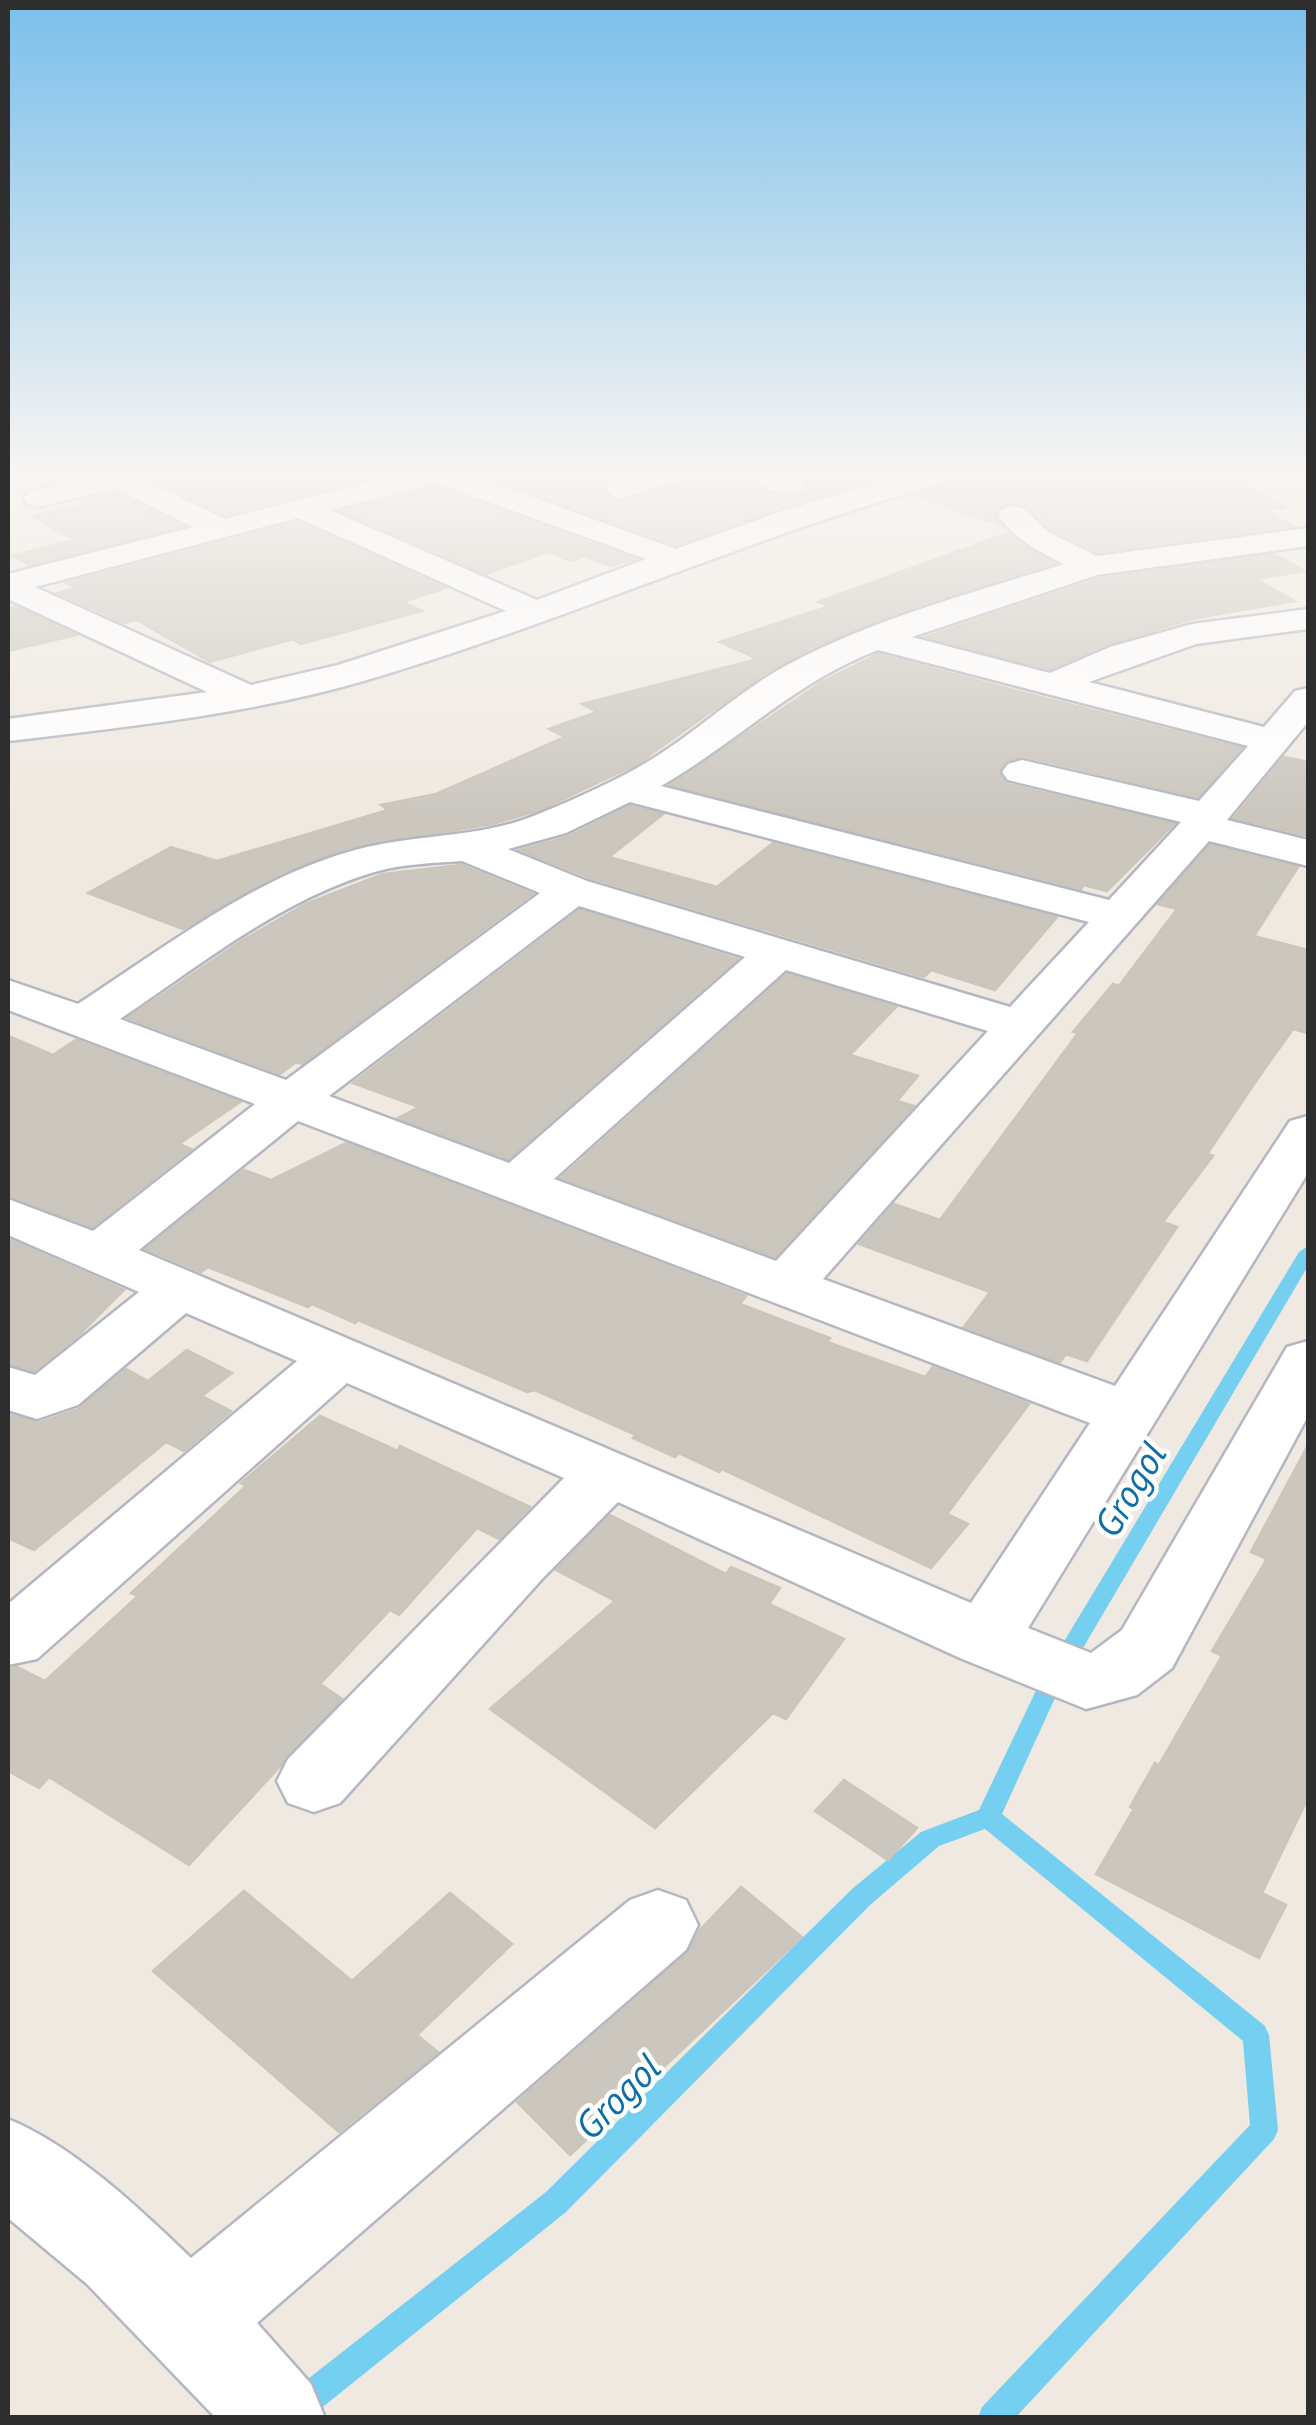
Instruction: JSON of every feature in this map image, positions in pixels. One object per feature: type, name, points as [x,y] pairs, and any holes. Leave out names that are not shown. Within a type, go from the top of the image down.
[{"type":"street","points":[[13,588],[246,696]]},
{"type":"street","points":[[482,588],[534,611]]},
{"type":"street","points":[[8,730],[246,696],[350,674],[596,588]]},
{"type":"street","points":[[84,1021],[260,906],[300,885],[376,858],[467,848],[551,824],[678,760],[790,679],[836,654],[1022,588]]},
{"type":"street","points":[[1052,685],[1133,652],[1192,634],[1308,619]]},
{"type":"street","points":[[876,639],[1271,740]]},
{"type":"street","points":[[786,1285],[1119,916],[1308,699]]},
{"type":"street","points":[[1022,772],[1208,816],[1308,829]]},
{"type":"street","points":[[626,789],[1119,916]]},
{"type":"street","points":[[1208,816],[1308,853]]},
{"type":"street","points":[[467,848],[572,890],[1020,1026]]},
{"type":"street","points":[[100,1252],[291,1100],[572,890]]},
{"type":"street","points":[[516,1186],[776,954]]},
{"type":"street","points":[[8,994],[1128,1414]]},
{"type":"street","points":[[984,1639],[1308,1132]]},
{"type":"street","points":[[8,1215],[609,1472],[1060,1672],[1098,1681],[1110,1677],[1146,1650],[1308,1361]]},
{"type":"street","points":[[8,1387],[37,1398],[56,1390],[182,1287]]},
{"type":"street","points":[[12,1640],[341,1356]]},
{"type":"street","points":[[314,1781],[518,1562],[609,1472]]},
{"type":"street","points":[[8,2162],[119,2252],[238,2374],[658,1925]]},
{"type":"building","points":[[74,588],[445,588],[403,602],[422,611],[301,644],[293,639],[210,662],[137,620],[124,623],[58,593]]},
{"type":"building","points":[[856,588],[974,588],[812,648],[764,674],[637,764],[540,810],[493,824],[347,848],[274,877],[183,929],[88,893],[171,847],[217,861],[388,810],[381,805],[436,794],[565,737],[549,729],[597,712],[582,704],[758,659],[720,642],[830,606],[818,602]]},
{"type":"building","points":[[1071,588],[1272,588],[1295,601],[1195,618],[1108,644],[1050,669],[925,637]]},
{"type":"building","points":[[15,606],[76,635],[8,651],[8,609]]},
{"type":"building","points":[[878,654],[1241,748],[1198,797],[1023,756],[1005,762],[998,772],[1007,784],[1174,824],[1107,891],[1084,885],[1081,889],[670,785],[822,682]]},
{"type":"building","points":[[1284,757],[1308,762],[1308,836],[1234,818]]},
{"type":"building","points":[[630,806],[663,814],[609,857],[717,887],[773,843],[1057,917],[995,990],[931,970],[924,977],[588,877],[520,850],[567,837]]},
{"type":"building","points":[[1210,845],[1298,867],[1254,936],[1308,950],[1308,1033],[1293,1029],[1254,1084],[1207,1154],[1213,1156],[1163,1222],[1177,1227],[1087,1361],[1066,1354],[1060,1362],[964,1327],[990,1292],[859,1244],[894,1204],[940,1220],[1078,1033],[1073,1032],[1113,984],[1119,986],[1177,909],[1158,904]]},
{"type":"building","points":[[461,865],[532,894],[302,1064],[296,1062],[280,1074],[128,1018],[243,940],[306,904],[383,874]]},
{"type":"building","points":[[580,910],[737,959],[508,1159],[398,1118],[419,1107],[353,1083]]},
{"type":"building","points":[[787,974],[896,1007],[850,1055],[918,1076],[897,1101],[914,1106],[775,1257],[561,1178]]},
{"type":"building","points":[[8,1036],[53,1055],[76,1040],[240,1102],[179,1144],[191,1149],[92,1227],[8,1196]]},
{"type":"building","points":[[346,1143],[746,1296],[740,1304],[830,1338],[827,1342],[925,1377],[933,1367],[1029,1404],[947,1514],[968,1524],[931,1568],[722,1469],[719,1472],[679,1453],[675,1457],[633,1438],[636,1435],[535,1390],[527,1392],[358,1320],[355,1323],[312,1304],[308,1307],[208,1267],[201,1272],[146,1249],[244,1170],[271,1180]]},
{"type":"building","points":[[8,1239],[124,1290],[79,1335],[34,1371],[8,1364]]},
{"type":"building","points":[[187,1350],[232,1373],[202,1396],[231,1411],[184,1451],[166,1442],[34,1550],[8,1538],[8,1414],[38,1423],[79,1409],[126,1369],[148,1381]]},
{"type":"building","points":[[320,1416],[398,1451],[400,1446],[530,1507],[499,1539],[477,1528],[399,1615],[390,1610],[320,1684],[342,1699],[189,1865],[49,1777],[39,1788],[8,1771],[8,1668],[17,1667],[45,1681],[138,1596],[131,1593],[246,1486],[241,1483]]},
{"type":"building","points":[[1308,1445],[1308,1798],[1262,1893],[1286,1905],[1259,1958],[1096,1874],[1134,1809],[1130,1807],[1155,1763],[1159,1765],[1222,1656],[1212,1651],[1267,1559],[1251,1552]]},
{"type":"building","points":[[610,1515],[726,1574],[731,1567],[780,1588],[769,1604],[844,1639],[786,1719],[773,1713],[655,1828],[490,1709],[615,1601],[556,1570]]},
{"type":"building","points":[[844,1780],[917,1828],[888,1860],[815,1811]]},
{"type":"building","points":[[741,1887],[802,1937],[570,2155],[517,2102],[688,1953],[700,1930]]},
{"type":"building","points":[[244,1891],[352,1981],[450,1893],[512,1944],[417,2035],[438,2052],[339,2132],[153,1971]]},
{"type":"waterway","name":"Grogol","points":[[988,1817],[1050,1684],[1308,1252]]},
{"type":"waterway","name":"Grogol","points":[[296,2408],[556,2202],[861,1897],[930,1839],[988,1817]]},
{"type":"waterway","name":"Grogol","points":[[988,1817],[1256,2035],[1264,2130],[993,2418]]}]
